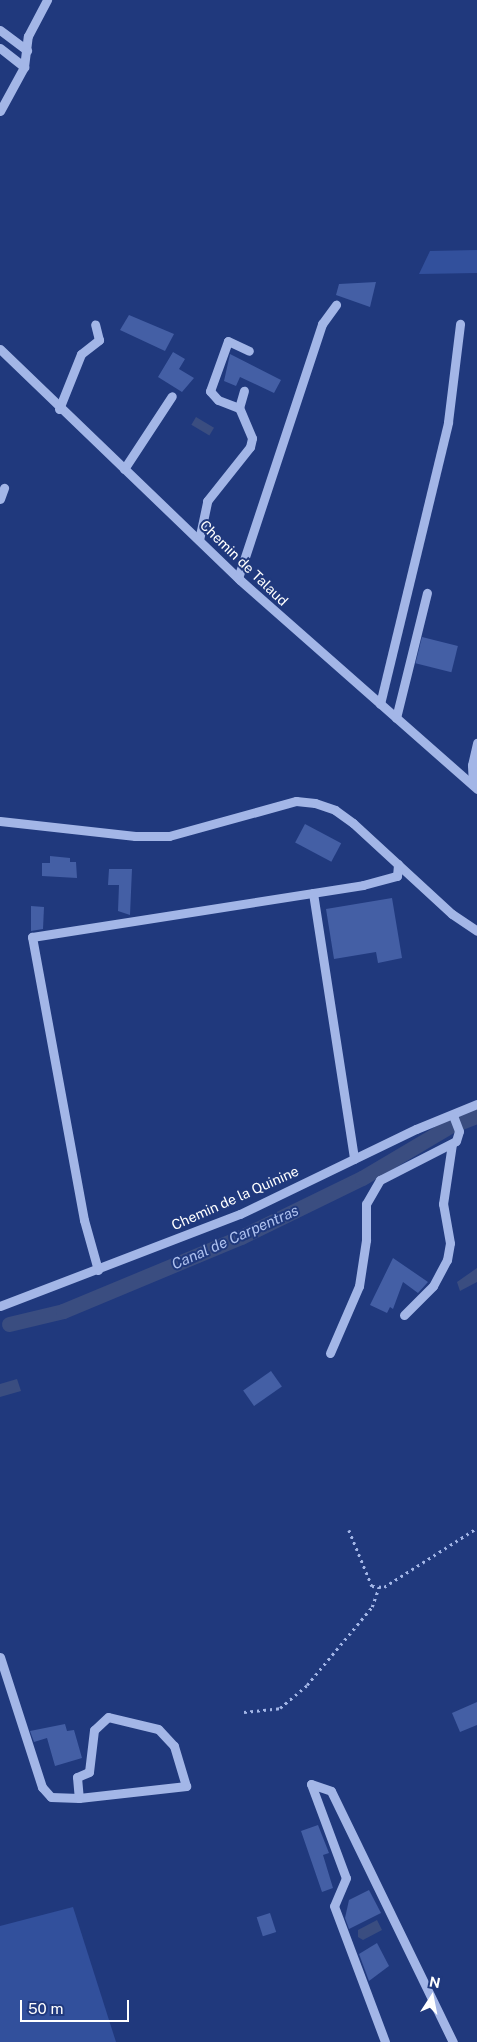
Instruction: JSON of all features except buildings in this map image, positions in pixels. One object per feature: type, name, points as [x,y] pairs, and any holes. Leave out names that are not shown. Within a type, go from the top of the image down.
[{"type":"street","points":[[0,111],[24,67],[28,36],[47,0]]},
{"type":"street","points":[[0,30],[27,50]]},
{"type":"street","points":[[0,48],[24,67]]},
{"type":"street","points":[[238,578],[322,324],[336,306]]},
{"type":"street","points":[[59,409],[81,354],[99,340],[95,324]]},
{"type":"street","points":[[380,704],[448,422],[460,324]]},
{"type":"street","points":[[199,540],[207,501],[250,447],[250,426],[239,408],[218,400],[210,391],[228,341],[249,351]]},
{"type":"street","name":"Chemin de Talaud","points":[[0,349],[59,409],[238,578],[475,787]]},
{"type":"street","points":[[239,408],[244,391]]},
{"type":"street","points":[[124,469],[172,396]]},
{"type":"street","points":[[0,499],[4,488]]},
{"type":"street","points":[[396,718],[426,593]]},
{"type":"street","points":[[475,787],[472,765],[477,743]]},
{"type":"street","points":[[0,821],[135,836],[169,836],[296,801],[315,803],[335,810],[354,823],[452,914],[477,931]]},
{"type":"street","points":[[98,1270],[84,1220],[32,937],[313,893],[397,876],[398,864]]},
{"type":"street","points":[[313,893],[354,1159]]},
{"type":"street","name":"Chemin de la Quinine","points":[[0,1306],[240,1214],[354,1159],[477,1104]]},
{"type":"street","points":[[330,1353],[359,1286],[366,1240],[366,1204],[380,1180],[452,1144],[458,1136],[453,1115]]},
{"type":"street","points":[[404,1315],[433,1286],[447,1260],[450,1243],[443,1204],[452,1144]]},
{"type":"street","points":[[0,1657],[42,1787],[50,1797],[79,1798],[186,1786],[174,1746],[158,1729],[108,1717],[94,1730],[89,1772],[77,1777],[79,1798]]},
{"type":"street","points":[[385,2042],[334,1906],[346,1878],[311,1784],[331,1791],[453,2042]]},
{"type":"path","points":[[349,1530],[366,1576],[372,1586],[384,1588],[477,1528]]},
{"type":"path","points":[[244,1712],[280,1708],[307,1685],[372,1607],[379,1587]]},
{"type":"shaded area","points":[[477,250],[477,273],[419,274],[430,251]]},
{"type":"shaded area","points":[[196,417],[214,428],[209,436],[191,425]]},
{"type":"shaded area","points":[[477,1268],[477,1282],[460,1291],[457,1282]]},
{"type":"shaded area","points":[[17,1379],[21,1391],[0,1397],[0,1384]]},
{"type":"shaded area","points":[[73,1907],[116,2042],[0,2042],[0,1926]]},
{"type":"shaded area","points":[[377,1920],[382,1930],[363,1940],[358,1937],[358,1930]]},
{"type":"waterway","name":"Canal de Carpentras","points":[[461,1122],[477,1116]]},
{"type":"waterway","name":"Canal de Carpentras","points":[[9,1324],[63,1311],[241,1237],[362,1178],[450,1126]]}]
